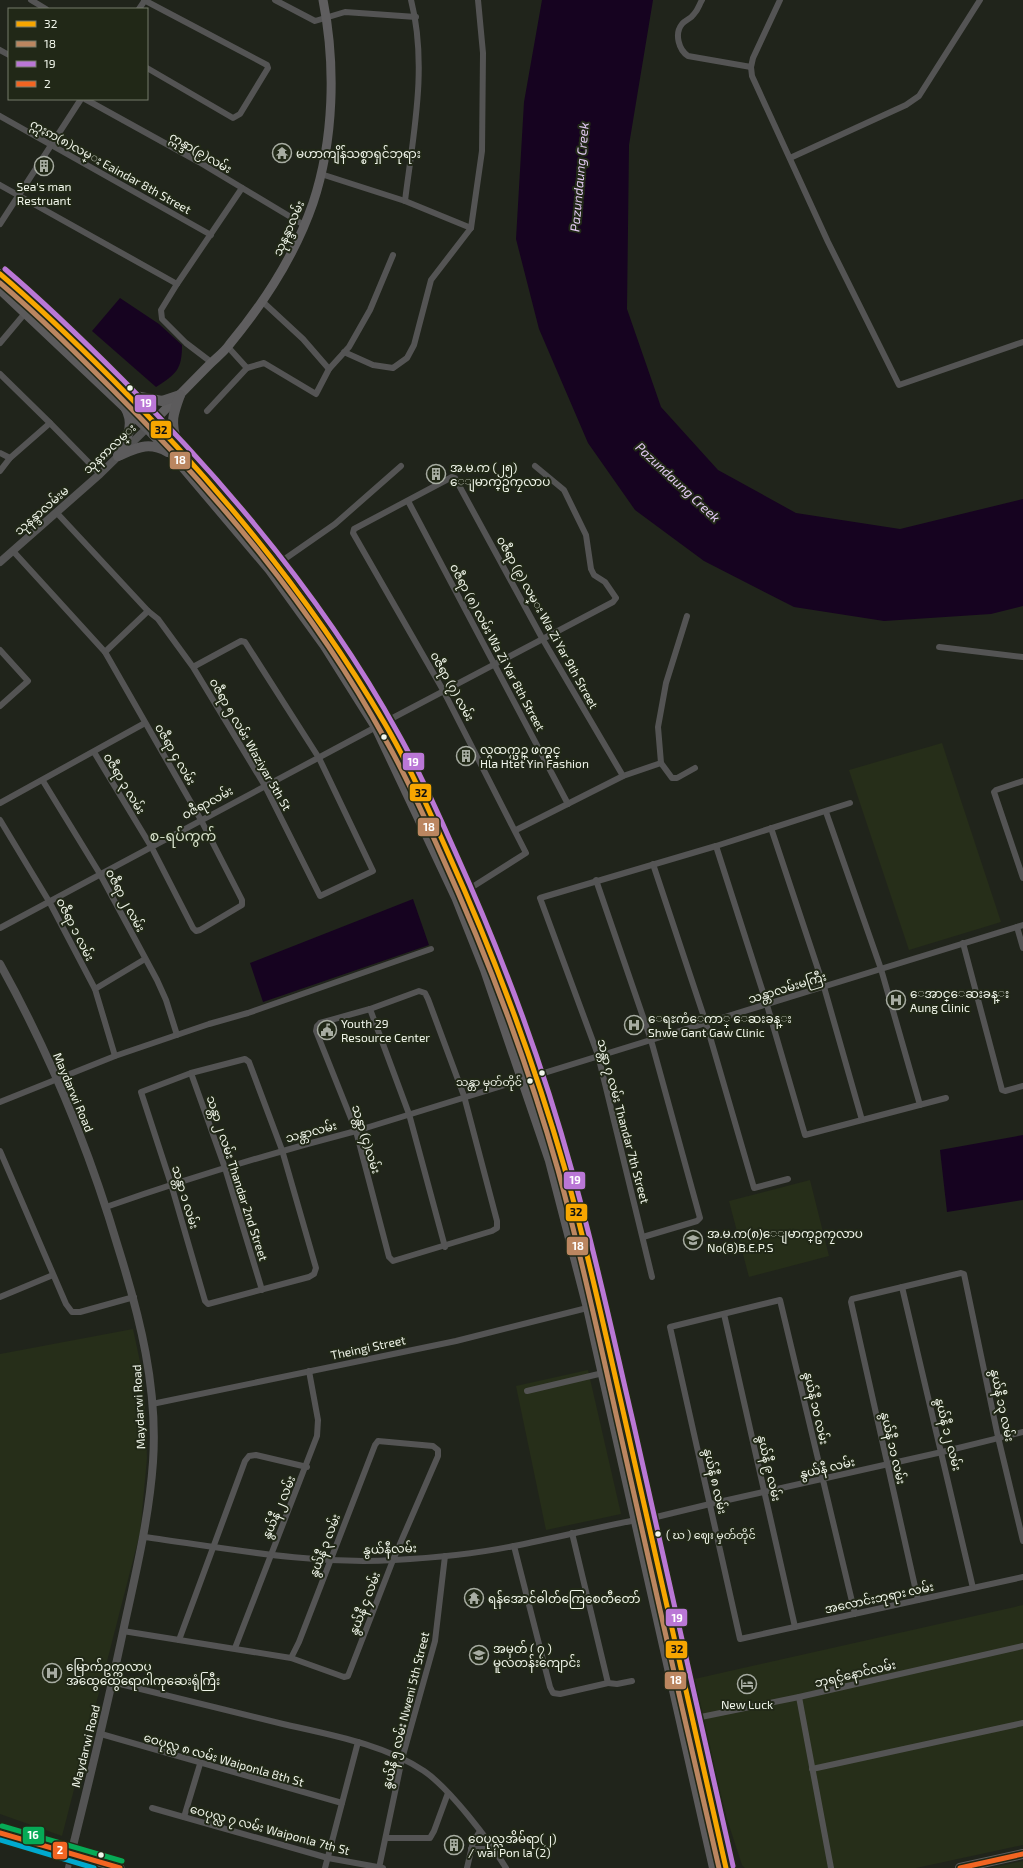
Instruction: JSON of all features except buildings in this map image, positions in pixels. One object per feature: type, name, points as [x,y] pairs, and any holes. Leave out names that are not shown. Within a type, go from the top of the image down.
[{"type":"main road","name":"သုနန္ဒာလမ်း","points":[[151,424],[228,347],[263,302],[290,256],[313,203],[321,174],[330,118],[332,72],[323,0]]},
{"type":"main road","points":[[0,274],[38,307],[240,516],[279,563],[336,644],[380,724],[456,897],[485,970],[550,1161],[588,1308],[714,1868]]},
{"type":"main road","points":[[1,292],[125,398],[162,401],[180,395]]},
{"type":"main road","points":[[180,395],[172,415],[175,450],[231,525],[270,570],[401,753],[466,891],[498,969],[535,1076],[577,1214],[648,1520],[691,1718],[726,1868]]},
{"type":"main road","points":[[118,456],[131,428],[125,398]]},
{"type":"main road","points":[[118,456],[140,446],[175,450]]},
{"type":"main road","points":[[0,1832],[37,1845],[120,1868]]},
{"type":"main road","points":[[722,1851],[733,1868]]},
{"type":"main road","points":[[708,1868],[711,1853]]},
{"type":"main road","points":[[960,1868],[1023,1854]]},
{"type":"street","points":[[31,0],[44,8]]},
{"type":"street","points":[[144,0],[267,64],[268,68],[248,102],[237,117],[233,118],[148,69]]},
{"type":"street","points":[[275,0],[315,21],[345,12],[416,17]]},
{"type":"street","points":[[405,201],[419,87],[416,17],[411,0]]},
{"type":"street","points":[[344,352],[373,365],[393,368],[407,358],[414,345],[431,280],[470,228],[482,151],[483,53],[478,0]]},
{"type":"street","points":[[702,0],[694,14],[680,28],[678,36],[684,54],[688,56],[751,67]]},
{"type":"street","points":[[780,0],[753,58],[751,67],[752,76],[828,242],[900,386],[1023,342]]},
{"type":"street","points":[[790,158],[906,105],[919,96],[980,0]]},
{"type":"street","points":[[0,224],[80,100]]},
{"type":"street","name":"ဣန္ဒာ(၉)လမ်း","points":[[87,100],[199,162],[304,225]]},
{"type":"street","name":"ဣႏၵာ(၈)လမ္း Eaindar 8th Street","points":[[0,116],[211,234]]},
{"type":"street","points":[[321,174],[405,201],[470,228]]},
{"type":"street","points":[[0,185],[177,284]]},
{"type":"street","points":[[212,362],[186,342],[162,319],[162,310],[177,284],[242,188]]},
{"type":"street","points":[[207,411],[247,368],[264,363],[316,394],[330,368],[349,347],[370,310],[393,256]]},
{"type":"street","points":[[263,302],[303,339],[330,368]]},
{"type":"street","points":[[0,343],[26,312]]},
{"type":"street","points":[[228,347],[247,368]]},
{"type":"street","points":[[0,374],[50,422],[100,474]]},
{"type":"street","points":[[0,471],[10,458],[50,422]]},
{"type":"street","name":"သုနၵာလမ္း","points":[[79,492],[100,474],[151,424]]},
{"type":"street","points":[[0,454],[10,458]]},
{"type":"street","points":[[279,563],[335,524],[401,466]]},
{"type":"street","name":"ဝဇီရာလမ်း","points":[[0,928],[100,874],[152,848],[201,820],[319,758],[443,690],[613,602],[616,598],[605,582],[594,575],[591,569],[586,534],[564,490],[535,466]]},
{"type":"street","name":"၀ဇီရာ (၉) လမ္း Wa Zi Yar 9th Street","points":[[408,502],[452,477],[456,478],[542,638],[623,776]]},
{"type":"street","name":"သုနန္ဒာလမ်းမ","points":[[0,562],[79,492]]},
{"type":"street","name":"၀ဇီရာ (၇) လမ်း","points":[[408,502],[354,529],[353,533],[443,690],[516,830],[526,853],[466,891]]},
{"type":"street","name":"၀ဇီရာ (၈) လမ်း Wa Zi Yar 8th Street","points":[[408,502],[568,804]]},
{"type":"street","name":"ဝဇီရာ ၅ လမ်း Waziyar 5th St","points":[[56,512],[148,611],[158,619],[193,667],[265,786],[320,896],[373,871],[319,758]]},
{"type":"street","name":"ဝဇီရာ ၄ လမ်း","points":[[13,551],[105,652],[201,820],[242,900],[242,905],[196,931]]},
{"type":"street","points":[[105,652],[148,611]]},
{"type":"street","points":[[687,616],[666,683],[658,727],[661,763],[672,778],[677,778],[695,768]]},
{"type":"street","points":[[193,667],[243,641],[319,758]]},
{"type":"street","points":[[939,647],[1023,657]]},
{"type":"street","points":[[0,650],[28,681],[0,706]]},
{"type":"street","points":[[0,803],[43,781],[145,723]]},
{"type":"street","name":"ဝဇီရာ ၃ လမ်း","points":[[94,752],[152,848],[196,931]]},
{"type":"street","points":[[516,830],[623,776],[661,763]]},
{"type":"street","name":"ဝဇီရာ ၂ လမ်း","points":[[43,781],[100,874],[145,959],[166,1000],[177,1035]]},
{"type":"street","points":[[1023,781],[994,792],[1023,878]]},
{"type":"street","points":[[643,1237],[699,1220],[651,1040],[596,880],[716,846],[826,812],[850,803]]},
{"type":"street","points":[[826,812],[881,969],[920,1105]]},
{"type":"street","name":"ဝဇီရာ ၁ လမ်း","points":[[0,820],[50,902],[95,989],[115,1056]]},
{"type":"street","points":[[771,828],[824,987],[862,1120]]},
{"type":"street","points":[[716,846],[767,1005],[805,1135],[946,1098]]},
{"type":"street","points":[[653,864],[706,1023],[754,1188],[788,1179]]},
{"type":"street","name":"သန္တာ ၇ လမ်း Thandar 7th Street","points":[[596,880],[540,898],[598,1056],[652,1277]]},
{"type":"street","points":[[1020,926],[1023,948]]},
{"type":"street","name":"သန္တာလမ်းမကြီး","points":[[523,1079],[1020,926]]},
{"type":"street","points":[[963,943],[1002,1090],[1005,1091],[1023,1086]]},
{"type":"street","points":[[0,1102],[115,1056],[248,1013],[431,949]]},
{"type":"street","points":[[95,989],[145,959]]},
{"type":"street","name":"Maydarwi Road","points":[[0,964],[23,1005],[84,1143],[134,1297],[149,1368],[152,1404],[153,1460],[144,1537],[101,1734],[68,1868]]},
{"type":"street","points":[[419,991],[425,993],[464,1096],[497,1221],[497,1228],[492,1231],[445,1247],[409,1114],[370,1009],[419,991]]},
{"type":"street","name":"သန္တာ (၄)လမ်း","points":[[370,1009],[320,1023],[317,1026],[316,1031],[356,1131],[389,1257],[393,1261],[445,1247]]},
{"type":"street","points":[[192,1073],[245,1059],[249,1062],[282,1150],[316,1268],[314,1274],[309,1277],[262,1290]]},
{"type":"street","name":"သန္တာ ၁ လမ်း","points":[[192,1073],[143,1090],[141,1095],[171,1184],[205,1301],[208,1304],[262,1290]]},
{"type":"street","name":"သန္တာ ၂ လမ်း Thandar 2nd Street","points":[[192,1073],[225,1168],[262,1290]]},
{"type":"street","name":"သန္တာလမ်း","points":[[106,1207],[171,1184],[282,1150],[356,1131],[464,1096],[523,1079]]},
{"type":"street","points":[[0,1150],[53,1275],[66,1304],[72,1312],[80,1312],[134,1297]]},
{"type":"street","name":"နွယ်နီ ၁၃ လမ်း","points":[[902,1287],[962,1273],[998,1437],[1023,1541]]},
{"type":"street","points":[[0,1296],[53,1275]]},
{"type":"street","name":"နွယ်နီ ၁၁ လမ်း","points":[[902,1287],[851,1300],[886,1464],[918,1600]]},
{"type":"street","name":"နွယ်နီ ၁၂ လမ်း","points":[[902,1287],[973,1588]]},
{"type":"street","name":"နွယ်နီ ၁၀ လမ်း","points":[[724,1314],[780,1300],[855,1614]]},
{"type":"street","name":"Theingi Street","points":[[152,1404],[456,1341],[599,1305]]},
{"type":"street","name":"နွယ်နီ ၈ လမ်း","points":[[724,1314],[670,1328],[740,1639]]},
{"type":"street","name":"နွယ်နီ ၉ လမ်း","points":[[724,1314],[795,1627]]},
{"type":"street","name":"နွယ်နီ ၂ လမ်း","points":[[235,1648],[270,1555],[307,1466],[317,1436],[318,1420],[309,1371]]},
{"type":"street","points":[[527,1390],[603,1373]]},
{"type":"street","name":"နွယ်နီ လမ်း","points":[[636,1520],[648,1520],[710,1504],[942,1452],[1023,1432]]},
{"type":"street","name":"နွယ်နီ ၄ လမ်း","points":[[291,1658],[344,1677],[348,1676],[393,1560],[438,1456],[438,1450],[433,1446],[378,1441]]},
{"type":"street","name":"နွယ်နီ ၃ လမ်း","points":[[291,1658],[299,1642],[375,1445],[378,1441]]},
{"type":"street","points":[[179,1640],[245,1462],[249,1456],[256,1455],[307,1466]]},
{"type":"street","name":"နွယ်နီလမ်း","points":[[144,1537],[270,1555],[330,1560],[393,1560],[445,1556],[514,1546],[636,1520]]},
{"type":"street","points":[[572,1533],[608,1683]]},
{"type":"street","points":[[514,1546],[550,1688],[553,1693],[560,1694],[608,1683],[617,1684],[632,1681]]},
{"type":"street","name":"နွယ်နီ ၅ လမ်း Nweni 5th Street","points":[[381,1868],[402,1759],[434,1641],[445,1556]]},
{"type":"street","name":"အလောင်းဘုရား လမ်း","points":[[740,1639],[1023,1577]]},
{"type":"street","points":[[123,1631],[291,1658]]},
{"type":"street","name":"ဘုရင့်နောင်လမ်း","points":[[691,1718],[799,1697],[1023,1646]]},
{"type":"street","points":[[112,1682],[358,1742],[402,1759],[425,1772],[448,1793],[494,1849],[506,1868]]},
{"type":"street","points":[[799,1697],[831,1868]]},
{"type":"street","points":[[812,1769],[1023,1724]]},
{"type":"street","name":"ဝေပုလ္လ ၈ လမ်း Waiponla 8th St","points":[[101,1734],[200,1764],[342,1803]]},
{"type":"street","points":[[325,1868],[358,1742]]},
{"type":"street","points":[[184,1817],[200,1764]]},
{"type":"street","points":[[386,1838],[430,1838],[448,1793]]},
{"type":"street","name":"ဝေပုလ္လ ၇ လမ်း Waiponla 7th St","points":[[152,1808],[328,1858],[381,1868]]},
{"type":"street","points":[[466,1868],[472,1842],[480,1831]]},
{"type":"street","points":[[471,1849],[494,1849]]},
{"type":"shaded area","points":[[942,743],[1001,922],[909,950],[849,770]]},
{"type":"shaded area","points":[[810,1180],[829,1256],[749,1277],[729,1201]]},
{"type":"shaded area","name":"မြောက်ဥက္ကလာပ အထွေထွေရောဂါကုဆေးရုံကြီး","points":[[133,1329],[142,1371],[147,1458],[140,1533],[62,1836],[0,1814],[0,1354]]},
{"type":"shaded area","points":[[588,1370],[621,1514],[546,1530],[516,1386]]},
{"type":"shaded area","points":[[1023,1605],[1023,1845],[916,1868],[745,1868],[742,1865],[727,1819],[690,1680]]},
{"type":"shaded area","points":[[1023,1861],[1023,1868],[991,1868]]},
{"type":"water","name":"Pazundaung Creek","points":[[542,0],[653,0],[629,145],[627,309],[661,407],[718,470],[796,513],[900,529],[1023,499],[1023,606],[991,614],[884,621],[794,607],[704,561],[635,510],[588,443],[539,329],[516,239],[524,102]]},
{"type":"water","points":[[120,298],[159,324],[182,345],[179,366],[173,375],[156,387],[92,331]]},
{"type":"water","points":[[413,899],[429,945],[263,1002],[250,963]]},
{"type":"water","points":[[1023,1135],[1023,1200],[947,1212],[940,1150]]},
{"type":"transit line","name":"19","points":[[5,269],[80,337],[162,420],[238,504],[274,548],[308,593],[371,686],[407,749],[435,806],[504,968],[548,1089],[572,1171],[612,1330],[733,1866]]},
{"type":"transit line","name":"32","points":[[0,274],[71,339],[151,418],[259,542],[293,586],[356,677],[394,740],[434,820],[465,891],[512,1008],[539,1086],[564,1166],[601,1313],[726,1868]]},
{"type":"transit line","name":"18","points":[[0,283],[57,334],[150,428],[225,511],[260,554],[327,644],[357,691],[400,766],[427,823],[490,969],[533,1089],[558,1170],[590,1296],[719,1868]]},
{"type":"transit line","name":"16","points":[[2,1826],[122,1861]]},
{"type":"transit line","name":"2","points":[[0,1833],[120,1868]]},
{"type":"transit line","points":[[0,1840],[94,1868]]},
{"type":"transit line","name":"2","points":[[960,1868],[1023,1854]]},
{"type":"place","name":"မဟာကျိန်သစ္စာရှင်ဘုရား","points":[[282,153]]},
{"type":"place","name":"Sea's man Restruant","points":[[44,166]]},
{"type":"place","name":"အ.မ.က (၂၅) ေျမာက္ဥကၠလာပ","points":[[436,474]]},
{"type":"place","name":"လွထက္ယဥ္ ဖက္ရွင္ Hla Htet Yin Fashion","points":[[466,756]]},
{"type":"place","name":"ေအာင္ေဆးခန္း Aung Clinic","points":[[896,1000]]},
{"type":"place","name":"ေရႊကံေကာ္ ေဆးခန္း Shwe Gant Gaw Clinic","points":[[634,1025]]},
{"type":"place","name":"Youth 29 Resource Center","points":[[327,1030]]},
{"type":"place","name":"သန္တာ မှတ်တိုင်","points":[[530,1081]]},
{"type":"place","name":"အ.မ.က(၈)ေျမာက္ဥကၠလာပ No(8)B.E.P.S","points":[[693,1240]]},
{"type":"place","name":"( ဃ ) ဈေး မှတ်တိုင်","points":[[658,1534]]},
{"type":"place","name":"ရန်အောင်ဓါတ်ကြေစေတီတော်","points":[[474,1598]]},
{"type":"place","name":"အမှတ် ( ၇ ) မူလတန်းကျောင်း","points":[[479,1655]]},
{"type":"place","name":"မြောက်ဥက္ကလာပ အထွေထွေရောဂါကုဆေးရုံကြီး","points":[[52,1673]]},
{"type":"place","name":"New Luck","points":[[747,1684]]},
{"type":"place","name":"ဝေပုလ္လအိမ်ရာ(၂) / wai Pon la (2)","points":[[454,1845]]},
{"type":"district","name":"စ-ရပ်ကွက်","points":[[183,835]]}]
